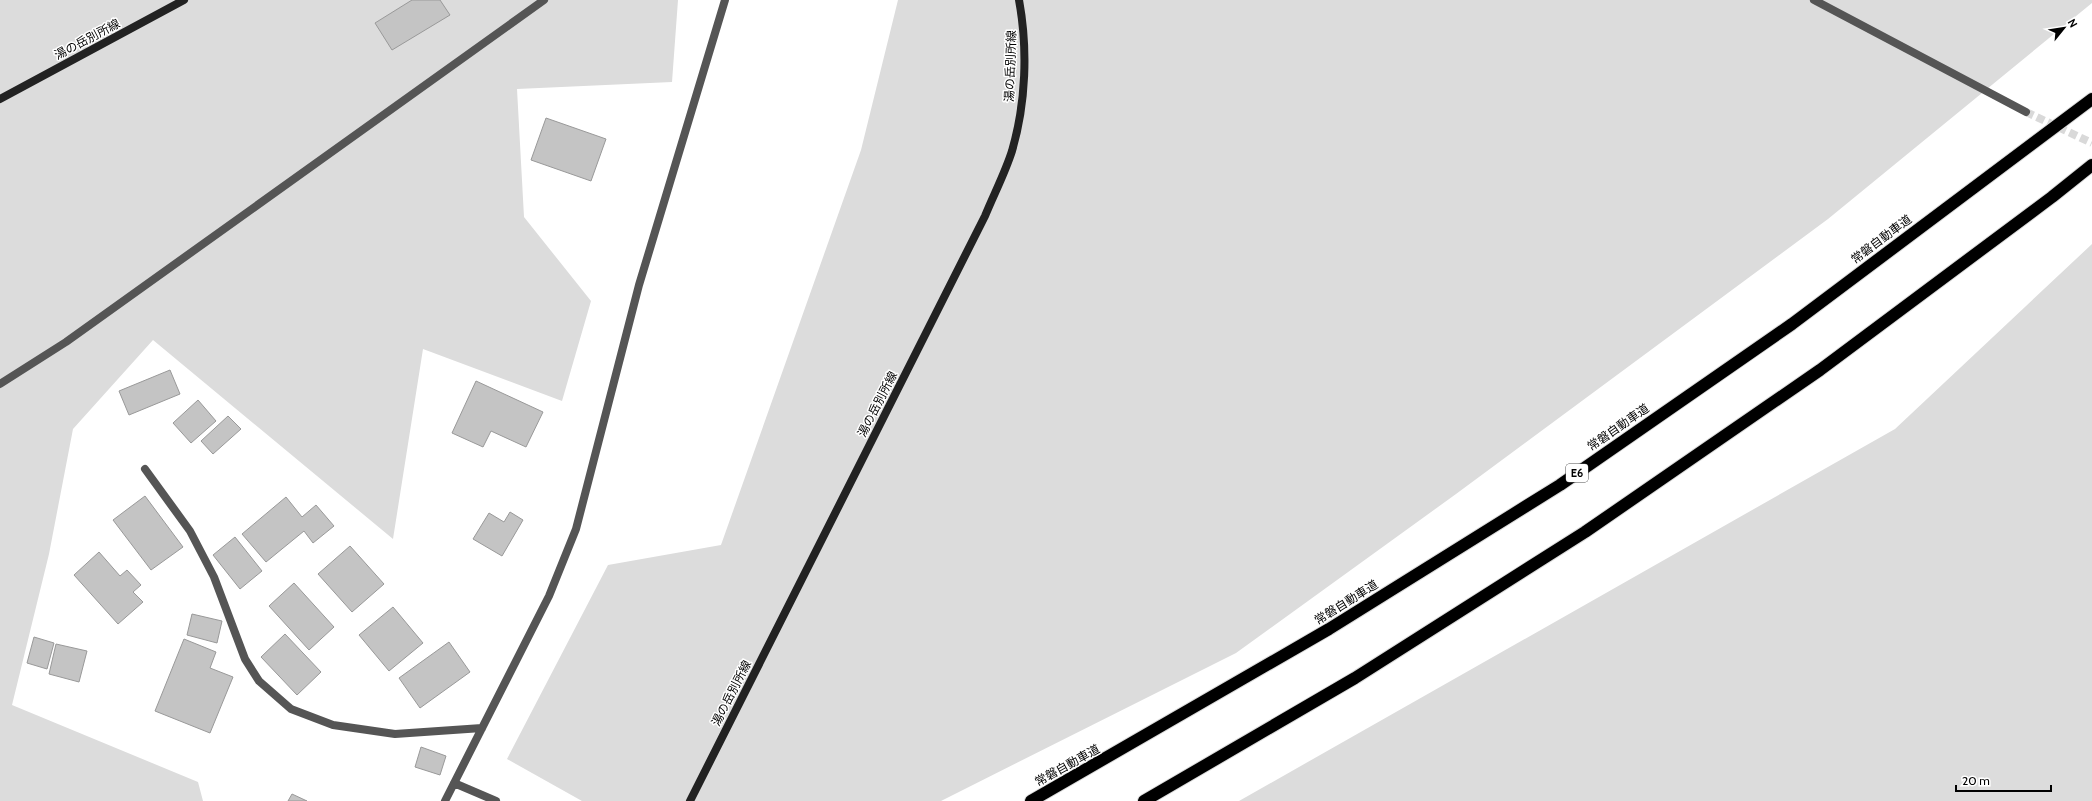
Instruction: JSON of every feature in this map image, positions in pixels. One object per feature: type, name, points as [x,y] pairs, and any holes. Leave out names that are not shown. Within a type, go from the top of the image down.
[{"type":"highway","name":"常磐自動車道","points":[[1031,801],[1074,778],[1329,629],[1560,485],[1792,324],[2092,98]]},
{"type":"highway","points":[[1144,801],[1355,678],[1585,532],[1820,370],[2052,197],[2092,165]]},
{"type":"main road","name":"湯の岳別所線","points":[[0,99],[184,0]]},
{"type":"main road","name":"湯の岳別所線","points":[[690,801],[985,216],[1009,158],[1023,101],[1023,25],[1019,0]]},
{"type":"street","points":[[0,384],[66,342],[544,0]]},
{"type":"street","points":[[445,801],[549,596],[576,529],[639,286],[725,0]]},
{"type":"street","points":[[1814,0],[2026,112]]},
{"type":"street","points":[[145,469],[190,531],[214,577],[245,659],[259,681],[291,709],[333,725],[395,734],[482,728]]},
{"type":"street","points":[[454,783],[496,801]]},
{"type":"shaded area","points":[[0,0],[678,0],[672,82],[517,89],[524,217],[591,301],[562,401],[423,349],[393,539],[153,340],[73,429],[49,554],[12,705],[198,782],[203,801],[0,801]]},
{"type":"shaded area","points":[[898,0],[2092,0],[2092,3],[1828,219],[1456,494],[1236,653],[941,801],[582,801],[507,759],[608,565],[721,545],[861,150]]},
{"type":"shaded area","points":[[2092,244],[2092,801],[1239,801],[1895,429]]},
{"type":"building","points":[[412,0],[440,0],[450,15],[392,50],[375,23]]},
{"type":"building","points":[[546,118],[606,139],[591,181],[531,160]]},
{"type":"building","points":[[170,370],[180,394],[129,415],[119,391]]},
{"type":"building","points":[[476,381],[543,412],[526,447],[491,431],[483,447],[452,433]]},
{"type":"building","points":[[198,400],[216,421],[191,443],[173,423]]},
{"type":"building","points":[[228,416],[241,429],[213,454],[201,441]]},
{"type":"building","points":[[145,496],[183,547],[151,570],[113,520]]},
{"type":"building","points":[[286,497],[302,517],[316,505],[334,526],[313,543],[304,531],[266,562],[242,534]]},
{"type":"building","points":[[510,512],[523,520],[502,556],[473,539],[489,513],[504,522]]},
{"type":"building","points":[[235,537],[262,571],[240,589],[213,555]]},
{"type":"building","points":[[350,546],[384,584],[352,612],[318,574]]},
{"type":"building","points":[[99,552],[120,576],[127,570],[141,585],[133,592],[143,602],[118,624],[74,575]]},
{"type":"building","points":[[294,583],[334,627],[309,650],[269,606]]},
{"type":"building","points":[[393,607],[423,643],[389,671],[359,635]]},
{"type":"building","points":[[192,614],[222,621],[217,643],[187,635]]},
{"type":"building","points":[[285,634],[321,672],[297,695],[261,657]]},
{"type":"building","points":[[34,637],[54,643],[47,669],[27,663]]},
{"type":"building","points":[[184,639],[216,652],[210,668],[233,677],[210,733],[155,711]]},
{"type":"building","points":[[449,642],[470,672],[420,708],[399,678]]},
{"type":"building","points":[[56,644],[87,651],[79,682],[49,674]]},
{"type":"building","points":[[421,747],[446,756],[440,775],[415,767]]},
{"type":"building","points":[[292,794],[307,801],[288,801]]},
{"type":"tunnel","points":[[2026,112],[2092,143]]}]
